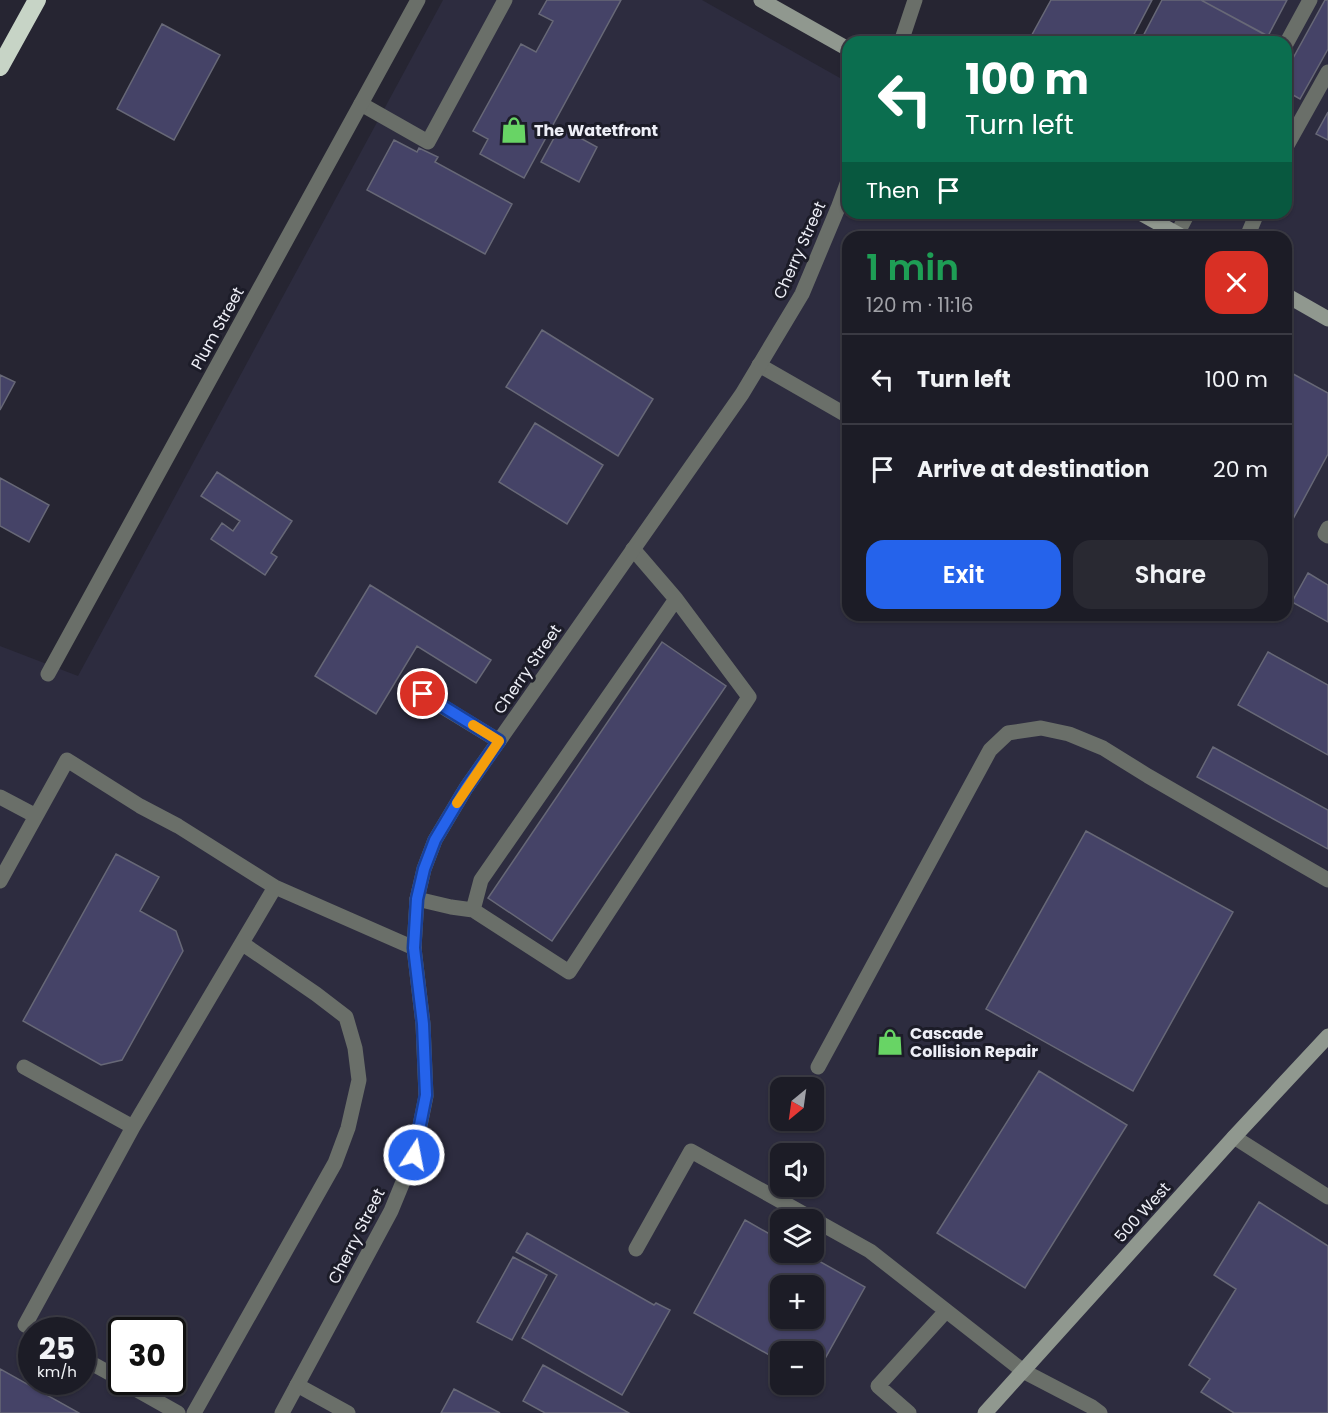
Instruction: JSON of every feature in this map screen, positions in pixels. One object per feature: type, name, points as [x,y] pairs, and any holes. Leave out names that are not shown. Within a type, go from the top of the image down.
[{"type":"highway","points":[[0,67],[37,0]]},
{"type":"main road","points":[[761,0],[842,46]]},
{"type":"main road","points":[[1151,219],[1173,231]]},
{"type":"main road","points":[[1292,298],[1328,318]]},
{"type":"main road","name":"500 West","points":[[985,1413],[1328,1036]]},
{"type":"street","name":"Plum Street","points":[[48,674],[418,0]]},
{"type":"street","points":[[361,104],[428,142],[505,0]]},
{"type":"street","points":[[903,36],[915,0]]},
{"type":"street","points":[[1290,36],[1310,0]]},
{"type":"street","points":[[1292,136],[1328,72]]},
{"type":"street","name":"Cherry Street","points":[[282,1413],[391,1210],[414,1155],[426,1095],[423,1024],[414,948],[417,899],[424,869],[435,840],[466,788],[742,394],[802,294],[842,197]]},
{"type":"street","points":[[759,365],[842,413]]},
{"type":"street","points":[[1328,528],[1325,534],[1328,536]]},
{"type":"street","points":[[417,899],[473,910],[569,972],[743,707],[749,697],[676,599],[633,549]]},
{"type":"street","points":[[473,910],[481,880],[676,599]]},
{"type":"street","points":[[407,685],[499,741]]},
{"type":"street","points":[[818,1067],[990,750],[1008,733],[1041,728],[1069,734],[1103,748],[1328,880]]},
{"type":"street","points":[[0,881],[67,760],[275,887],[414,948]]},
{"type":"street","points":[[0,797],[36,816]]},
{"type":"street","points":[[30,1317],[134,1127],[275,887]]},
{"type":"street","points":[[194,1413],[335,1163],[348,1128],[360,1080],[355,1048],[346,1017],[243,944]]},
{"type":"street","points":[[24,1067],[134,1127]]},
{"type":"street","points":[[1234,1137],[1328,1197]]},
{"type":"street","points":[[636,1249],[691,1151],[870,1251],[1023,1371],[1100,1413]]},
{"type":"street","points":[[909,1413],[878,1386],[946,1311]]},
{"type":"street","points":[[297,1385],[348,1413]]},
{"type":"street","points":[[146,1395],[178,1413]]},
{"type":"shaded area","points":[[443,0],[702,0],[842,79],[842,219],[1292,219],[1292,36],[1143,36],[1162,0],[1328,0],[1328,1413],[0,1413],[0,646],[78,676]]},
{"type":"building","points":[[547,0],[621,0],[524,178],[480,154],[488,139],[473,131],[521,44],[536,52],[553,21],[539,14]]},
{"type":"building","points":[[1051,0],[1152,0],[1133,36],[1031,36]]},
{"type":"building","points":[[1162,0],[1201,0],[1267,36],[1143,36]]},
{"type":"building","points":[[1201,0],[1287,0],[1268,36]]},
{"type":"building","points":[[1325,0],[1328,0],[1328,49],[1300,99],[1292,94],[1292,60]]},
{"type":"building","points":[[162,24],[220,55],[174,140],[117,109]]},
{"type":"building","points":[[1328,112],[1328,140],[1316,134]]},
{"type":"building","points":[[560,127],[597,147],[579,182],[541,162]]},
{"type":"building","points":[[394,140],[417,152],[419,148],[438,157],[435,162],[512,204],[485,254],[367,190]]},
{"type":"building","points":[[542,330],[653,399],[618,456],[506,387]]},
{"type":"building","points":[[1292,373],[1328,393],[1328,454],[1292,521]]},
{"type":"building","points":[[0,375],[15,382],[0,410]]},
{"type":"building","points":[[535,423],[603,465],[567,524],[499,482]]},
{"type":"building","points":[[217,472],[292,521],[271,553],[277,557],[265,575],[211,539],[222,523],[233,531],[240,521],[201,496]]},
{"type":"building","points":[[0,478],[49,505],[29,542],[0,526]]},
{"type":"building","points":[[1308,573],[1328,585],[1328,622],[1292,602]]},
{"type":"building","points":[[370,585],[491,660],[476,683],[417,646],[376,714],[315,676]]},
{"type":"building","points":[[662,642],[726,686],[552,941],[488,898]]},
{"type":"building","points":[[1268,652],[1328,685],[1328,755],[1238,705]]},
{"type":"building","points":[[1213,747],[1328,810],[1328,849],[1197,777]]},
{"type":"building","points":[[1086,831],[1233,912],[1133,1091],[986,1009]]},
{"type":"building","points":[[116,854],[159,877],[140,911],[176,931],[183,951],[122,1060],[101,1065],[23,1021]]},
{"type":"building","points":[[1039,1071],[1127,1125],[1025,1288],[937,1233]]},
{"type":"building","points":[[1259,1202],[1328,1246],[1328,1413],[1234,1413],[1201,1392],[1210,1379],[1189,1365],[1236,1289],[1214,1275]]},
{"type":"building","points":[[745,1220],[770,1234],[770,1263],[822,1263],[865,1287],[824,1360],[824,1341],[770,1341],[770,1355],[694,1313]]},
{"type":"building","points":[[527,1233],[654,1305],[656,1303],[670,1310],[622,1395],[522,1338],[557,1275],[516,1252]]},
{"type":"building","points":[[513,1257],[547,1275],[512,1340],[477,1322]]},
{"type":"building","points":[[543,1365],[629,1413],[545,1413],[523,1401]]},
{"type":"building","points":[[0,1369],[18,1379],[18,1395],[47,1395],[79,1413],[0,1413]]},
{"type":"building","points":[[454,1389],[500,1413],[441,1413]]},
{"type":"slow traffic","points":[[457,803],[499,741],[473,725]]},
{"type":"place","name":"The Watetfront","points":[[514,130]]},
{"type":"place","name":"Cascade Collision Repair","points":[[890,1042]]},
{"type":"route","points":[[414,1155],[426,1095],[423,1024],[414,948],[417,899],[424,869],[435,840],[466,788],[499,741],[423,694]]}]
